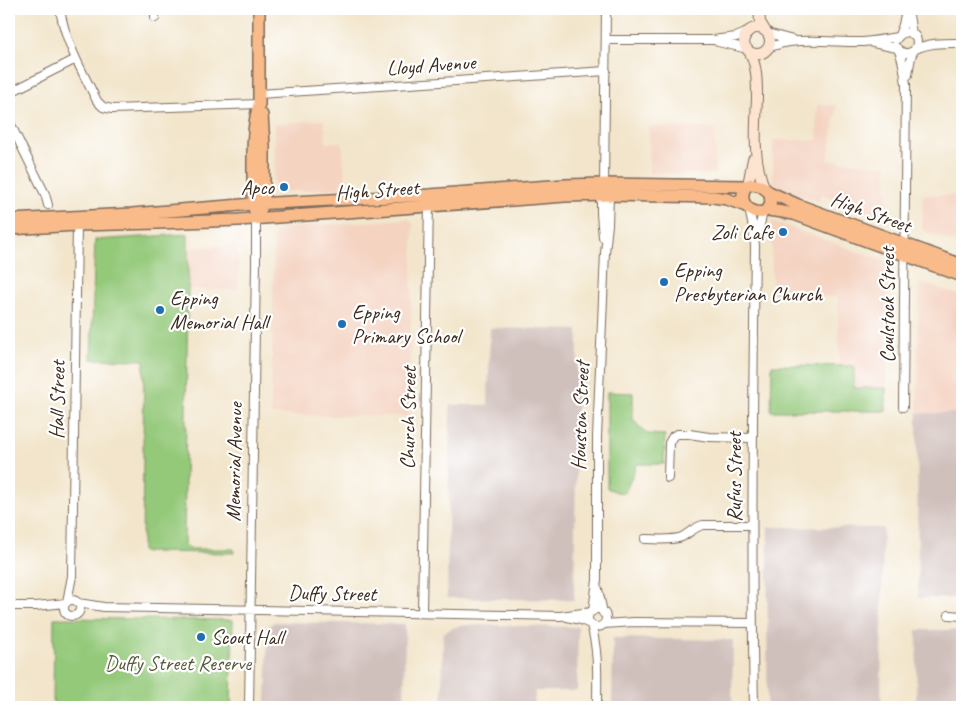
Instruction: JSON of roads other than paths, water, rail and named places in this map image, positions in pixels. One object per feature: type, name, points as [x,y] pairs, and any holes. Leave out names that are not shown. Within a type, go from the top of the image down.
[{"type":"main road","name":"Memorial Avenue","points":[[256,218],[258,204],[254,135],[259,99],[259,9]]},
{"type":"main road","points":[[756,184],[767,190],[771,203],[765,211],[758,212],[747,208],[742,195],[747,186],[756,184]]},
{"type":"main road","name":"High Street","points":[[9,220],[132,214],[258,204],[565,196],[605,191],[747,186]]},
{"type":"main road","name":"High Street","points":[[767,190],[962,276]]},
{"type":"main road","name":"High Street","points":[[605,191],[713,197],[727,199],[747,208]]},
{"type":"main road","name":"High Street","points":[[9,229],[77,225],[158,224],[256,218],[429,200]]},
{"type":"main road","name":"High Street","points":[[765,211],[794,214],[905,250],[962,265]]},
{"type":"street","points":[[9,93],[76,59],[68,42],[60,9]]},
{"type":"street","points":[[155,9],[155,18]]},
{"type":"street","name":"Houston Street","points":[[592,611],[597,580],[597,447],[605,254],[601,214],[605,191],[606,9]]},
{"type":"street","points":[[757,9],[744,39],[754,62],[757,85],[757,165],[760,178],[767,190]]},
{"type":"street","points":[[757,9],[760,22],[770,41],[757,85]]},
{"type":"street","points":[[907,9],[913,35],[916,38],[917,44],[914,50]]},
{"type":"street","points":[[897,48],[898,36],[907,9]]},
{"type":"street","points":[[606,40],[713,40],[736,37],[758,28],[800,41]]},
{"type":"street","points":[[864,42],[898,36],[906,32],[928,40],[947,43]]},
{"type":"street","points":[[713,40],[758,54],[782,43],[800,41],[864,42],[897,48],[907,54],[928,45],[962,43]]},
{"type":"street","name":"Coulstock Street","points":[[897,48],[904,64],[906,84],[903,407]]},
{"type":"street","name":"Coulstock Street","points":[[906,84],[914,50]]},
{"type":"street","name":"Lloyd Avenue","points":[[76,59],[96,100],[103,107],[112,108],[259,99],[606,71]]},
{"type":"street","points":[[9,121],[45,194],[48,205]]},
{"type":"street","points":[[747,186],[756,146]]},
{"type":"street","name":"Church Street","points":[[422,612],[429,200]]},
{"type":"street","name":"Rufus Street","points":[[747,208],[753,227],[755,246],[752,438],[754,707]]},
{"type":"street","name":"Rufus Street","points":[[755,246],[758,230],[765,211]]},
{"type":"street","name":"Memorial Avenue","points":[[249,707],[256,218]]},
{"type":"street","name":"Hall Street","points":[[77,225],[72,576],[77,602]]},
{"type":"street","points":[[668,478],[669,443],[673,436],[689,434],[709,437],[752,438]]},
{"type":"street","points":[[645,539],[676,539],[703,525],[752,525]]},
{"type":"street","name":"Hall Street","points":[[66,602],[72,576]]},
{"type":"street","name":"Houston Street","points":[[597,580],[604,614]]},
{"type":"street","points":[[9,606],[36,606],[72,600],[77,602],[79,610],[77,614],[72,616],[36,606]]},
{"type":"street","points":[[66,602],[64,609],[66,613]]},
{"type":"street","name":"Duffy Street","points":[[77,602],[104,607],[560,616],[575,618],[590,625]]},
{"type":"street","name":"Duffy Street","points":[[77,614],[104,607]]},
{"type":"street","points":[[597,707],[597,655],[594,636],[588,619],[589,614],[592,611],[598,610],[604,614],[634,622]]},
{"type":"street","name":"Duffy Street","points":[[560,616],[592,611]]},
{"type":"street","points":[[597,655],[605,620],[604,614]]},
{"type":"street","points":[[949,615],[962,616]]},
{"type":"street","points":[[590,625],[598,627],[634,622],[752,623]]},
{"type":"place","name":"Apco","points":[[284,187]]},
{"type":"place","name":"Zoli Cafe","points":[[783,232]]},
{"type":"place","name":"Epping Presbyterian Church","points":[[664,282]]},
{"type":"place","name":"Epping Memorial Hall","points":[[160,310]]},
{"type":"place","name":"Epping Primary School","points":[[342,324]]},
{"type":"place","name":"Scout Hall","points":[[201,637]]},
{"type":"park label","name":"Duffy Street Reserve","points":[[178,663]]}]
